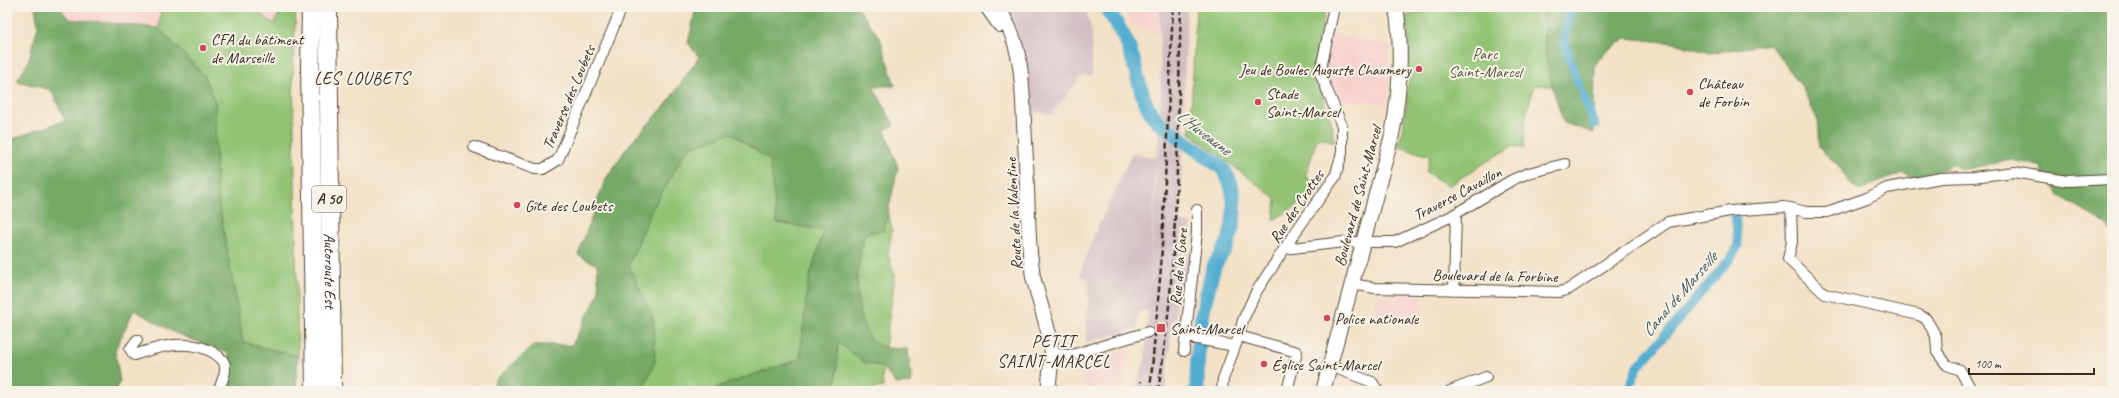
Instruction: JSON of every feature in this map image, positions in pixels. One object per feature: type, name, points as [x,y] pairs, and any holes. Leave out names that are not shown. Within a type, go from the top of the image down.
[{"type":"highway","name":"Autoroute Est","points":[[311,7],[310,76],[315,391]]},
{"type":"highway","name":"Autoroute Est","points":[[328,7],[332,391]]},
{"type":"main road","name":"Route de la Valentine","points":[[987,7],[1001,26],[1015,61],[1023,104]]},
{"type":"main road","name":"Route de la Valentine","points":[[998,7],[1007,21],[1016,42],[1023,77],[1030,253],[1033,277],[1050,338],[1052,354],[1048,391]]},
{"type":"main road","name":"Boulevard de Saint-Marcel","points":[[1323,391],[1392,135],[1396,112],[1400,65],[1399,32],[1396,7]]},
{"type":"street","name":"Traverse des Loubets","points":[[474,147],[543,170],[558,160],[622,7]]},
{"type":"street","name":"Rue des Crottes","points":[[1222,391],[1223,379],[1239,336],[1243,320],[1256,292],[1284,249],[1335,177],[1342,153],[1342,126],[1320,73],[1334,7]]},
{"type":"street","name":"Traverse Cavaillon","points":[[1284,249],[1363,241],[1395,242],[1453,216],[1517,178],[1528,173],[1565,164]]},
{"type":"street","name":"Boulevard de la Forbine","points":[[1352,284],[1375,288],[1566,291],[1668,222],[1730,211],[1791,208],[1807,212],[1827,212],[1867,198],[1887,188],[1941,178],[1973,177],[2014,172],[2067,181],[2112,180]]},
{"type":"street","points":[[1791,208],[1792,242],[1788,259],[1825,294],[1919,315],[1926,319],[1936,336],[1938,352],[1947,365],[1960,370],[1972,391]]},
{"type":"street","name":"Rue de la Gare","points":[[1184,351],[1188,338],[1197,232],[1197,210]]},
{"type":"street","points":[[1453,216],[1454,290]]},
{"type":"street","points":[[1052,354],[1074,354],[1148,332]]},
{"type":"street","points":[[1239,336],[1297,352],[1287,391]]},
{"type":"street","points":[[1188,338],[1235,346]]},
{"type":"street","points":[[137,340],[130,349],[134,356],[154,348],[171,345],[205,348],[218,356],[225,366],[225,373],[218,391]]},
{"type":"street","points":[[1330,366],[1372,382],[1378,391]]},
{"type":"street","points":[[1450,391],[1486,377]]},
{"type":"shaded area","name":"CFA du bâtiment de Marseille","points":[[59,7],[219,7],[217,69],[159,28],[69,19]]},
{"type":"shaded area","points":[[251,7],[282,7],[275,24]]},
{"type":"shaded area","points":[[1004,7],[1081,7],[1086,12],[1092,31],[1092,76],[1085,75],[1080,78],[1052,114],[1029,112]]},
{"type":"shaded area","points":[[1121,7],[1159,7],[1158,33],[1131,24]]},
{"type":"shaded area","points":[[1159,7],[1187,7],[1180,222],[1191,223],[1187,288],[1177,287],[1175,321],[1172,321],[1166,391],[1135,391],[1145,359],[1148,311],[1138,312],[1137,329],[1086,342],[1089,279],[1079,276],[1095,233],[1132,153],[1157,158],[1161,96]],"holes":[[[1157,161],[1155,203],[1150,285]]]},
{"type":"shaded area","points":[[1408,7],[1446,7],[1410,15]]},
{"type":"shaded area","points":[[1331,34],[1390,46],[1387,104],[1334,99],[1324,67]]},
{"type":"shaded area","points":[[1376,294],[1423,295],[1422,322],[1375,320]]},
{"type":"shaded area","points":[[1128,349],[1123,391],[1085,391],[1080,361]]},
{"type":"green space","points":[[35,7],[59,7],[69,19],[159,28],[205,76],[215,102],[216,187],[243,342],[298,356],[296,391],[228,391],[228,353],[175,333],[134,310],[115,350],[120,382],[114,391],[7,391],[7,141],[65,120],[51,90],[17,81],[28,62],[38,26]]},
{"type":"green space","points":[[161,7],[251,7],[274,24],[282,7],[296,7],[293,69],[298,356],[243,342],[216,187],[215,102],[201,73],[159,28]]},
{"type":"green space","points":[[696,7],[857,7],[880,38],[895,86],[873,86],[894,125],[885,130],[898,168],[884,230],[864,234],[856,279],[860,316],[870,340],[885,348],[908,349],[912,383],[896,384],[882,367],[864,362],[838,342],[836,384],[844,391],[712,391],[718,387],[800,359],[808,283],[824,230],[777,223],[770,161],[731,133],[688,148],[652,209],[629,265],[654,321],[655,362],[642,391],[493,391],[495,380],[534,345],[572,345],[599,293],[597,265],[578,255],[605,180],[628,146],[665,106],[699,57],[688,43]]},
{"type":"green space","name":"Stade Saint-Marcel","points":[[1196,7],[1326,7],[1313,71],[1331,121],[1334,142],[1318,137],[1305,177],[1323,184],[1321,190],[1274,220],[1276,199],[1190,133]]},
{"type":"green space","name":"Parc Saint-Marcel","points":[[1446,7],[1560,7],[1568,87],[1534,85],[1526,115],[1524,148],[1512,146],[1448,186],[1426,172],[1430,156],[1398,147],[1405,114],[1409,66],[1406,16]]},
{"type":"green space","points":[[1545,7],[2112,7],[2112,233],[2106,225],[2059,195],[2042,173],[2043,167],[2012,160],[1961,170],[1952,164],[1935,174],[1919,179],[1903,173],[1859,190],[1848,181],[1839,166],[1819,148],[1817,119],[1802,87],[1770,44],[1710,53],[1673,43],[1626,38],[1606,52],[1595,66],[1594,133],[1564,123],[1551,82],[1545,50],[1543,20]]},
{"type":"green space","points":[[731,133],[770,161],[777,223],[824,230],[808,283],[800,359],[718,387],[712,391],[642,391],[655,362],[629,265],[652,209],[688,148]]},
{"type":"green space","points":[[888,210],[892,230],[888,255],[895,276],[885,348],[871,340],[863,327],[857,301],[857,288],[859,260],[864,234],[884,230]]},
{"type":"green space","points":[[838,342],[864,362],[882,367],[883,387],[875,388],[873,391],[844,391],[836,384]]},
{"type":"waterway","name":"L'Huveaune","points":[[1106,7],[1127,43],[1143,96],[1152,114],[1158,122],[1221,167],[1227,175],[1233,193],[1234,214],[1231,234],[1228,243],[1213,270],[1203,312],[1198,351],[1197,391]]},
{"type":"waterway","name":"Canal de Marseille","points":[[1570,7],[1564,42],[1579,86]]},
{"type":"waterway","name":"Canal de Marseille","points":[[1583,95],[1595,125]]},
{"type":"waterway","name":"Canal de Marseille","points":[[1631,391],[1631,383],[1637,368],[1731,258],[1738,245],[1735,214]]},
{"type":"railway","points":[[1150,391],[1161,267],[1173,7]]},
{"type":"railway","points":[[1158,391],[1170,296],[1176,199],[1181,7]]},
{"type":"railway","points":[[1140,391],[1141,381]]},
{"type":"place","name":"CFA du bâtiment de Marseille","points":[[203,48]]},
{"type":"place","name":"Jeu de Boules Auguste Chaumery","points":[[1419,69]]},
{"type":"place","name":"Château de Forbin","points":[[1690,92]]},
{"type":"place","name":"Stade Saint-Marcel","points":[[1258,102]]},
{"type":"place","name":"Gîte des Loubets","points":[[517,205]]},
{"type":"place","name":"Police nationale","points":[[1327,318]]},
{"type":"place","name":"Saint-Marcel","points":[[1161,328]]},
{"type":"place","name":"Église Saint-Marcel","points":[[1264,364]]},
{"type":"district","name":"LES LOUBETS","points":[[362,78]]},
{"type":"district","name":"PETIT SAINT-MARCEL","points":[[1054,351]]}]
